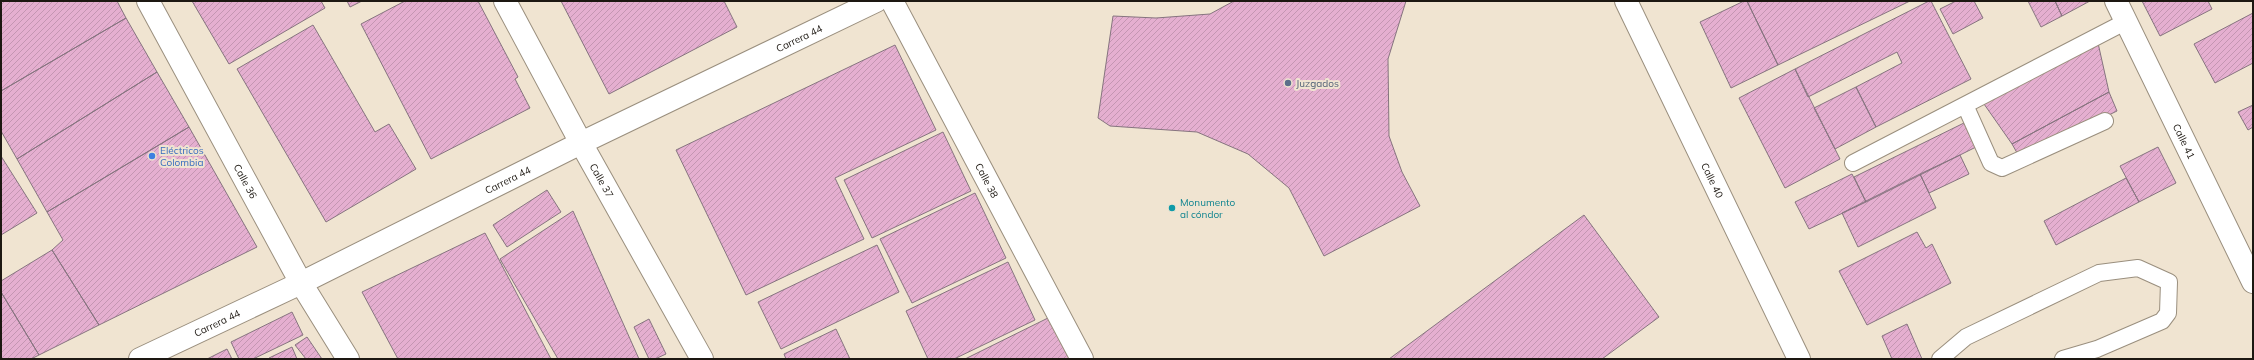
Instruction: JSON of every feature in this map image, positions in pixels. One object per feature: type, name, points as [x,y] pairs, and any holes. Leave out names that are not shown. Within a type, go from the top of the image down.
[{"type":"street","name":"Calle 36","points":[[148,1],[301,283],[348,359]]},
{"type":"street","name":"Calle 37","points":[[505,1],[581,143],[702,359]]},
{"type":"street","name":"Carrera 44","points":[[140,359],[301,283],[581,143],[876,1]]},
{"type":"street","name":"Calle 38","points":[[892,1],[1082,359]]},
{"type":"street","name":"Calle 40","points":[[1626,1],[1799,359]]},
{"type":"street","name":"Calle 41","points":[[2116,1],[2253,282]]},
{"type":"lane","points":[[1853,163],[2127,21]]},
{"type":"lane","points":[[1965,105],[1991,163],[2002,168],[2105,121]]},
{"type":"lane","points":[[1940,359],[1966,337],[2099,273],[2138,268],[2169,282],[2168,313],[2162,321],[2098,349],[2063,359]]},
{"type":"building","points":[[1,1],[117,1],[126,18],[1,91]]},
{"type":"building","points":[[192,1],[321,1],[325,8],[229,64]]},
{"type":"building","points":[[347,1],[362,1],[350,7]]},
{"type":"building","points":[[405,1],[478,1],[518,77],[515,79],[530,108],[431,159],[361,24]]},
{"type":"building","points":[[561,1],[724,1],[737,27],[609,94]]},
{"type":"building","points":[[1234,1],[1406,1],[1388,59],[1389,136],[1402,172],[1420,206],[1324,256],[1289,188],[1248,154],[1197,132],[1110,126],[1098,118],[1113,16],[1156,18],[1210,14]]},
{"type":"building","points":[[1744,1],[1747,1],[1778,65],[1731,88],[1700,22]]},
{"type":"building","points":[[1747,1],[1910,1],[1778,65]]},
{"type":"building","points":[[1931,1],[1971,79],[1876,127],[1856,87],[1902,63],[1897,52],[1808,97],[1795,69]]},
{"type":"building","points":[[1956,1],[1974,1],[1983,18],[1953,34],[1940,9]]},
{"type":"building","points":[[2028,1],[2055,1],[2062,16],[2041,27]]},
{"type":"building","points":[[2055,1],[2090,1],[2062,16]]},
{"type":"building","points":[[2142,1],[2208,1],[2212,9],[2160,36]]},
{"type":"building","points":[[2253,13],[2253,63],[2215,83],[2194,44]]},
{"type":"building","points":[[126,18],[157,72],[17,159],[1,131],[1,91]]},
{"type":"building","points":[[313,25],[375,132],[389,124],[416,169],[326,222],[237,69]]},
{"type":"building","points":[[2098,43],[2109,92],[2012,144],[1984,104]]},
{"type":"building","points":[[895,45],[936,130],[835,178],[864,239],[746,295],[676,150]]},
{"type":"building","points":[[1795,69],[1840,159],[1785,188],[1739,98]]},
{"type":"building","points":[[157,72],[189,127],[47,212],[17,159]]},
{"type":"building","points":[[1856,87],[1876,127],[1835,149],[1814,108]]},
{"type":"building","points":[[2109,92],[2117,111],[2020,158],[2012,144]]},
{"type":"building","points":[[2253,105],[2253,127],[2248,130],[2238,112]]},
{"type":"building","points":[[1966,122],[1978,146],[1866,202],[1854,177]]},
{"type":"building","points":[[189,127],[257,247],[99,325],[52,250],[63,240],[47,212]]},
{"type":"building","points":[[943,132],[971,191],[872,238],[844,180]]},
{"type":"building","points":[[2158,147],[2176,183],[2139,202],[2120,166]]},
{"type":"building","points":[[1960,155],[1969,174],[1929,193],[1920,174]]},
{"type":"building","points":[[1,156],[37,213],[1,235]]},
{"type":"building","points":[[1852,174],[1866,202],[1809,229],[1795,202]]},
{"type":"building","points":[[1920,174],[1936,208],[1858,247],[1842,213]]},
{"type":"building","points":[[2126,178],[2139,202],[2056,245],[2044,221]]},
{"type":"building","points":[[547,190],[561,212],[507,247],[493,225]]},
{"type":"building","points":[[975,193],[1006,258],[912,303],[880,239]]},
{"type":"building","points":[[573,211],[639,359],[558,359],[500,259]]},
{"type":"building","points":[[1584,215],[1659,317],[1602,359],[1389,359]]},
{"type":"building","points":[[1917,232],[1926,248],[1932,244],[1951,283],[1867,325],[1839,271]]},
{"type":"building","points":[[485,233],[551,359],[398,359],[362,292]]},
{"type":"building","points":[[877,245],[899,292],[781,349],[758,302]]},
{"type":"building","points":[[52,250],[99,325],[39,355],[1,292],[1,281]]},
{"type":"building","points":[[1008,262],[1035,320],[954,359],[928,359],[906,311]]},
{"type":"building","points":[[1,292],[39,355],[31,359],[1,359]]},
{"type":"building","points":[[292,312],[303,335],[253,359],[239,359],[231,342]]},
{"type":"building","points":[[1050,317],[1070,359],[965,359]]},
{"type":"building","points":[[649,319],[666,354],[655,359],[649,359],[634,327]]},
{"type":"building","points":[[1907,324],[1922,359],[1892,359],[1882,336]]},
{"type":"building","points":[[836,329],[850,359],[786,359],[784,354]]},
{"type":"building","points":[[307,337],[322,359],[306,359],[295,345]]},
{"type":"building","points":[[292,347],[297,359],[269,359],[269,358]]},
{"type":"building","points":[[227,349],[232,359],[207,359]]},
{"type":"place","name":"Juzgados","points":[[1288,83]]},
{"type":"place","name":"Eléctricos Colombia","points":[[152,156]]},
{"type":"place","name":"Monumento al cóndor","points":[[1172,208]]}]
